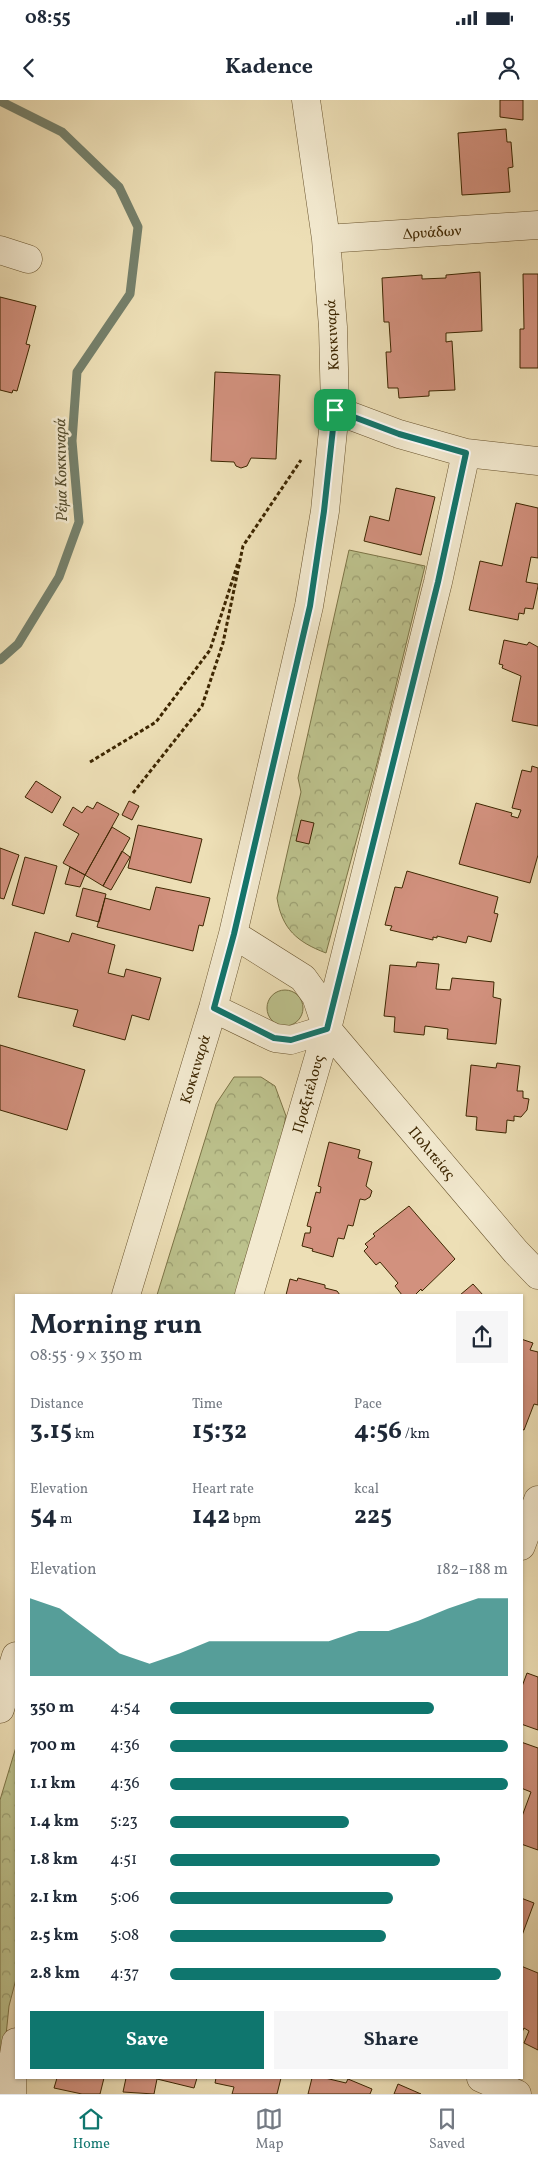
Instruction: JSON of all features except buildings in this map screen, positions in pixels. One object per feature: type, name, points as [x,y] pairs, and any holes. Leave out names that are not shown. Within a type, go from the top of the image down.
[{"type":"street","name":"Κοκκιναρά","points":[[126,1294],[214,1008],[234,934],[310,606],[324,511],[335,410],[326,239],[306,100]]},
{"type":"street","name":"Δρυάδων","points":[[326,239],[538,225]]},
{"type":"street","points":[[0,250],[28,259]]},
{"type":"street","points":[[335,410],[399,434],[466,453],[538,461]]},
{"type":"street","name":"Πραξιτέλους","points":[[249,1294],[327,1029],[438,582],[466,453]]},
{"type":"street","name":"Πολιτείας","points":[[234,934],[303,978],[316,996],[327,1029],[516,1252],[538,1275]]},
{"type":"street","points":[[214,1008],[274,1038],[291,1040],[327,1029]]},
{"type":"street","points":[[523,1541],[538,1500]]},
{"type":"street","points":[[0,1709],[15,1659]]},
{"type":"street","points":[[12,2094],[15,2055]]},
{"type":"street","points":[[483,2079],[517,2094]]},
{"type":"path","points":[[90,762],[156,722],[210,650],[243,546],[303,458]]},
{"type":"path","points":[[132,793],[202,706],[223,643],[243,546]]},
{"type":"green space","points":[[349,550],[425,566],[378,760],[326,953],[307,944],[292,933],[279,909],[277,898],[301,792],[298,778]]},
{"type":"green space","points":[[285,990],[292,991],[298,995],[302,1001],[302,1015],[298,1021],[292,1025],[285,1026],[278,1025],[272,1021],[268,1015],[267,1008],[268,1001],[272,995],[278,991]]},
{"type":"green space","points":[[234,1077],[261,1077],[275,1086],[286,1116],[279,1150],[239,1294],[157,1294],[216,1104]]},
{"type":"green space","points":[[15,1750],[15,1983],[9,2006],[0,2094],[0,1800]]},
{"type":"waterway","name":"Ρέμα Κοκκιναρά","points":[[0,101],[62,132],[119,187],[138,227],[130,294],[77,372],[72,441],[79,522],[59,577],[18,644],[0,660]]},
{"type":"route","points":[[335,410],[399,434],[466,453],[438,582],[327,1029],[291,1040],[274,1038],[214,1008],[234,934],[310,606],[324,511],[335,410]]}]
